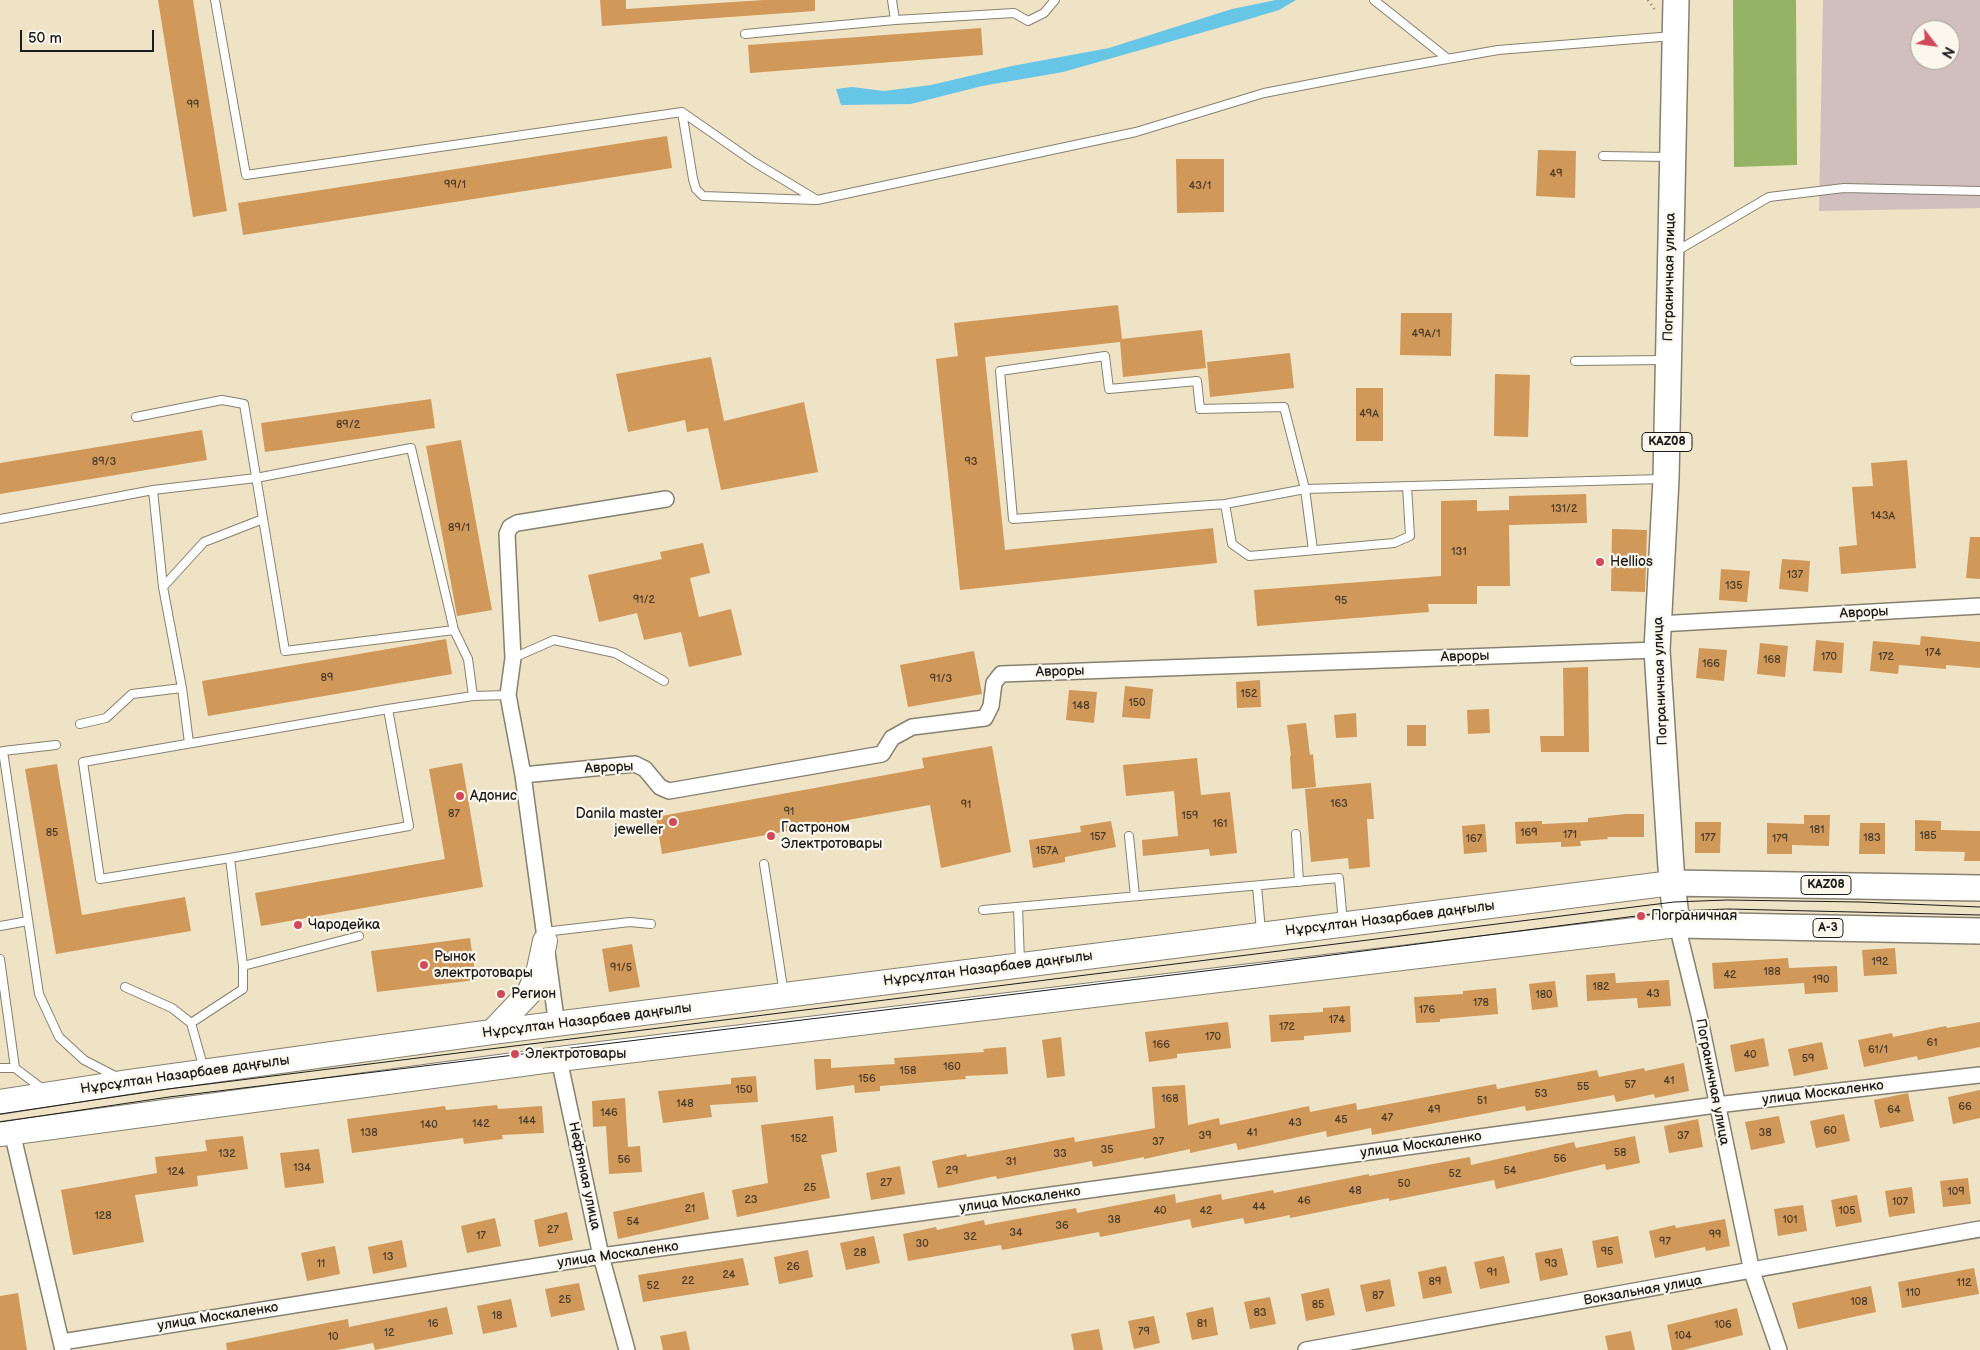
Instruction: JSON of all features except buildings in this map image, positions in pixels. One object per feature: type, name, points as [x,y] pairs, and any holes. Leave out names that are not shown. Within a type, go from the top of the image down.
[{"type":"highway","name":"Пограничная улица","points":[[1676,0],[1666,479],[1657,650],[1672,883],[1677,925]]},
{"type":"highway","name":"Нұрсұлтан Назарбаев даңғылы","points":[[1672,883],[1980,888]]},
{"type":"highway","name":"А-3","points":[[1677,925],[1980,931]]},
{"type":"main road","name":"Нұрсұлтан Назарбаев даңғылы","points":[[0,1102],[128,1082],[492,1032],[556,1026],[1020,964],[1672,883]]},
{"type":"main road","points":[[6,1133],[559,1059],[1677,925]]},
{"type":"main road","points":[[492,1032],[529,993],[539,970],[545,936]]},
{"type":"main road","points":[[556,1026],[559,1059]]},
{"type":"street","points":[[556,1026],[523,775],[508,695],[513,658],[507,534],[510,527],[517,523],[666,499]]},
{"type":"street","name":"Авроры","points":[[1658,624],[1980,606]]},
{"type":"street","name":"Авроры","points":[[523,775],[635,764],[645,769],[660,788],[669,791],[882,754],[892,738],[912,727],[985,718],[992,706],[994,684],[1002,674],[1657,650]]},
{"type":"street","name":"Пограничная улица","points":[[1677,925],[1699,1015],[1716,1105],[1752,1272],[1779,1350]]},
{"type":"street","name":"Нефтяная улица","points":[[559,1059],[601,1256],[627,1350]]},
{"type":"street","name":"улица Москаленко","points":[[62,1346],[601,1256],[1716,1105],[1980,1074]]},
{"type":"street","points":[[6,1133],[62,1346]]},
{"type":"street","name":"Вокзальная улица","points":[[1306,1350],[1752,1272],[1980,1229]]},
{"type":"lane","points":[[215,0],[246,175],[682,112],[754,162],[817,200]]},
{"type":"lane","points":[[892,0],[894,20]]},
{"type":"lane","points":[[745,34],[894,20],[1014,13],[1028,21],[1044,12],[1054,0]]},
{"type":"lane","points":[[1374,0],[1448,59]]},
{"type":"lane","points":[[682,112],[693,179],[696,190],[703,196],[817,200],[1136,132],[1264,93],[1498,50],[1675,36]]},
{"type":"lane","points":[[1603,156],[1672,157]]},
{"type":"lane","points":[[1671,254],[1770,197],[1844,188],[1980,191]]},
{"type":"lane","points":[[1313,550],[1305,489],[1284,407],[1200,409],[1197,381],[1109,389],[1105,356],[1000,371],[1014,520],[1225,504],[1305,489],[1666,479]]},
{"type":"lane","points":[[1575,361],[1668,360]]},
{"type":"lane","points":[[136,417],[222,400],[244,404],[285,651],[454,630]]},
{"type":"lane","points":[[0,519],[153,490],[256,478],[411,448],[454,630],[468,659],[474,696]]},
{"type":"lane","points":[[1225,504],[1232,544],[1249,556],[1394,543],[1410,536],[1407,486]]},
{"type":"lane","points":[[153,490],[163,587],[182,688],[189,743]]},
{"type":"lane","points":[[163,587],[204,542],[263,519]]},
{"type":"lane","points":[[513,658],[554,640],[615,653],[664,681]]},
{"type":"lane","points":[[80,724],[106,718],[132,694],[182,688]]},
{"type":"lane","points":[[388,709],[409,826],[100,879],[84,762],[388,709],[474,696],[508,695]]},
{"type":"lane","points":[[56,745],[1,751],[39,994],[59,1037],[84,1060],[128,1082]]},
{"type":"lane","points":[[1296,834],[1299,882]]},
{"type":"lane","points":[[1129,836],[1135,896]]},
{"type":"lane","points":[[191,1023],[243,989],[243,966],[230,858]]},
{"type":"lane","points":[[764,864],[784,996]]},
{"type":"lane","points":[[983,910],[1339,878],[1344,925]]},
{"type":"lane","points":[[1258,886],[1262,935]]},
{"type":"lane","points":[[1018,907],[1020,964]]},
{"type":"lane","points":[[0,926],[28,922]]},
{"type":"lane","points":[[545,936],[630,922],[652,924]]},
{"type":"lane","points":[[243,966],[359,936]]},
{"type":"lane","points":[[0,959],[15,1068]]},
{"type":"lane","points":[[125,987],[172,1008],[191,1023],[205,1072]]},
{"type":"lane","points":[[0,1068],[15,1068],[50,1094]]},
{"type":"shaded area","points":[[1823,0],[1980,0],[1980,208],[1819,211]]},
{"type":"green space","points":[[1733,0],[1796,0],[1797,165],[1734,167]]},
{"type":"water","points":[[1276,0],[1296,0],[1279,10],[1063,72],[982,86],[911,104],[841,105],[836,89],[852,87],[884,91],[931,85],[1012,66],[1109,48],[1232,9]]},
{"type":"tram line","points":[[0,1114],[168,1089],[1674,902],[1727,900],[1860,902],[1980,907]]},
{"type":"tram line","points":[[0,1122],[169,1097],[1246,966],[1675,911],[1728,909],[1980,915]]},
{"type":"place","name":"Hellios","points":[[1600,562]]},
{"type":"place","name":"Адонис","points":[[460,796]]},
{"type":"place","name":"Danila master jeweller","points":[[673,822]]},
{"type":"place","name":"Гастроном Электротовары","points":[[771,836]]},
{"type":"place","name":"Пограничная","points":[[1641,916]]},
{"type":"place","name":"Чародейка","points":[[298,925]]},
{"type":"place","name":"Рынок электротовары","points":[[424,965]]},
{"type":"place","name":"Регион","points":[[501,994]]},
{"type":"place","name":"Электротовары","points":[[515,1054]]}]
